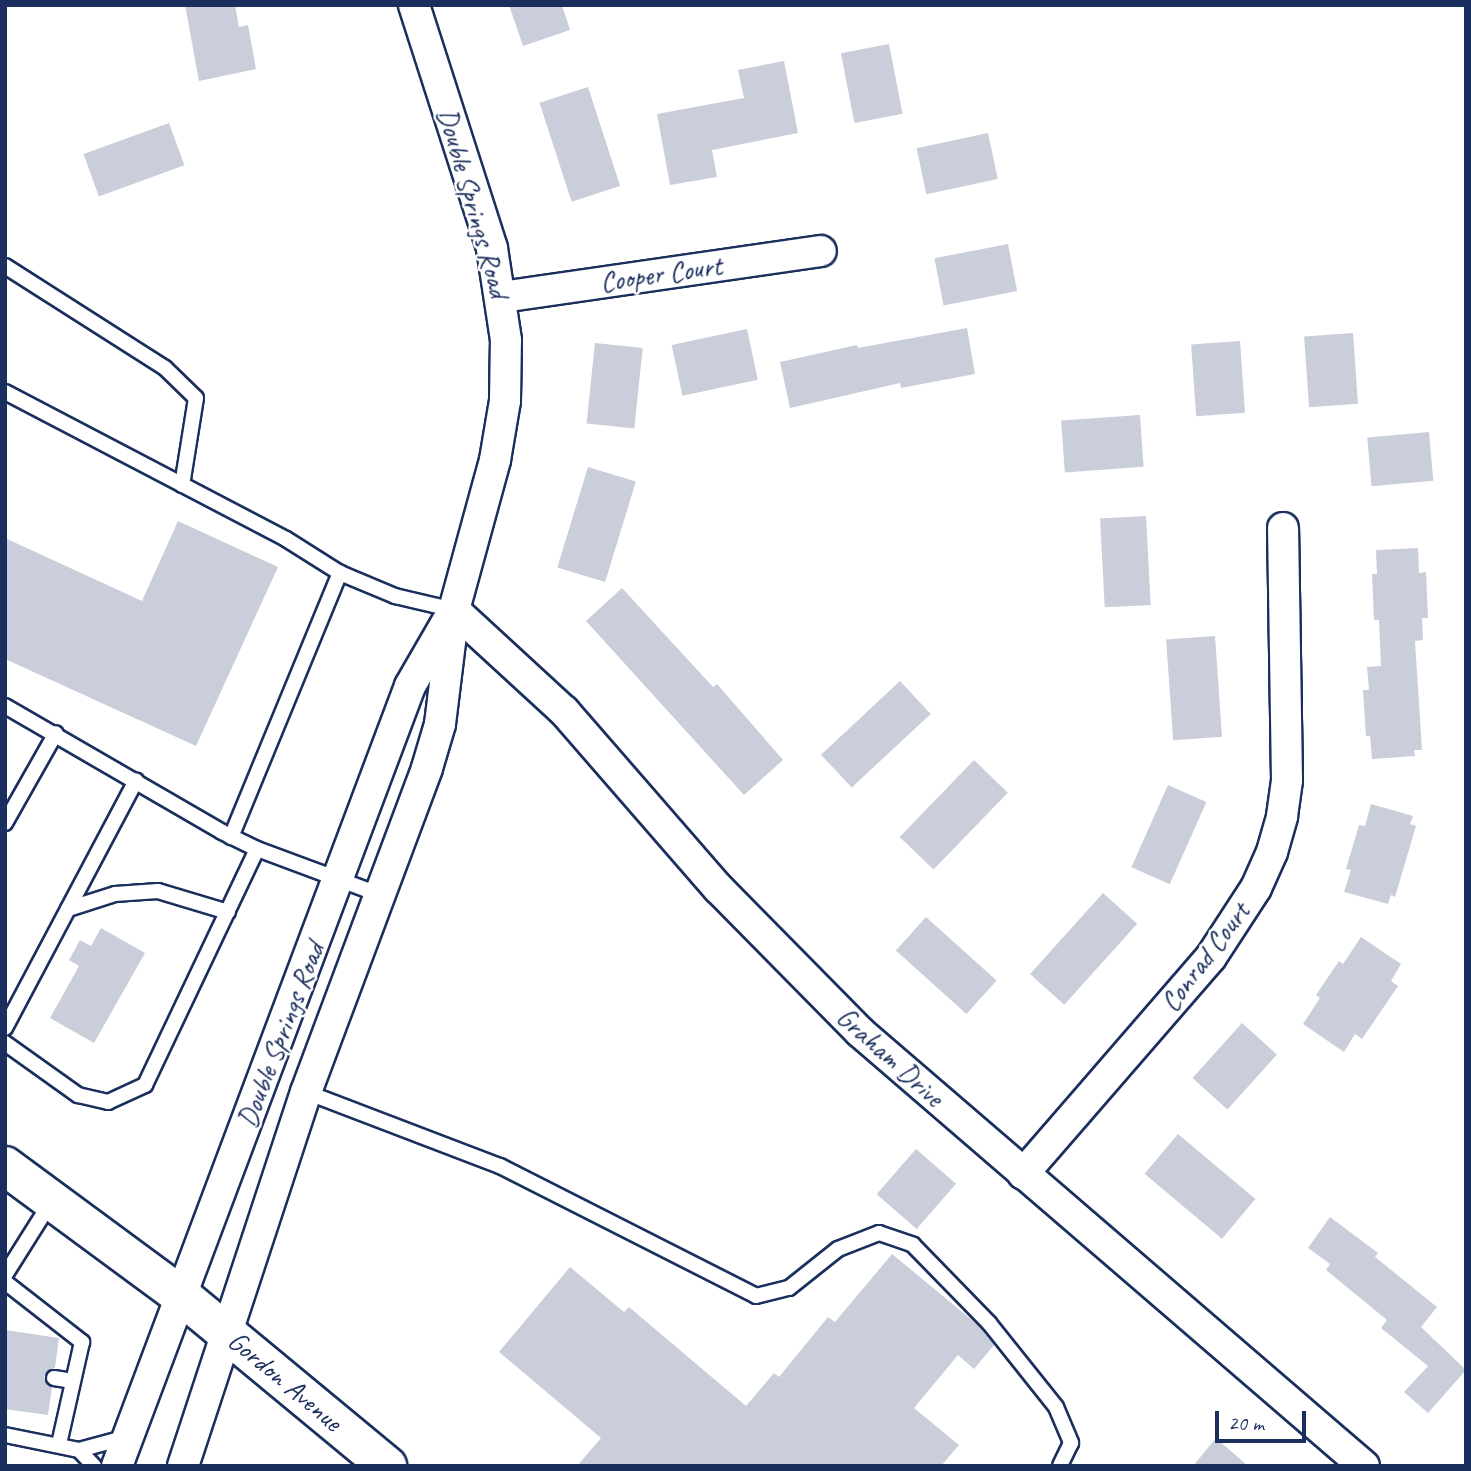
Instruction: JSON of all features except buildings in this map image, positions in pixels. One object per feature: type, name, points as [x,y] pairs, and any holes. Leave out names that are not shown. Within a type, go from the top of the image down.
[{"type":"main road","name":"Gordon Avenue","points":[[5,1166],[183,1297],[387,1466]]},
{"type":"street","name":"Double Springs Road","points":[[183,1466],[306,1092],[427,768],[440,724],[454,610],[495,460],[505,401],[506,340],[502,297],[492,248],[414,5]]},
{"type":"street","name":"Cooper Court","points":[[502,297],[821,251]]},
{"type":"street","name":"Conrad Court","points":[[1023,1174],[1211,957],[1242,912],[1272,852],[1282,816],[1287,780],[1283,528]]},
{"type":"street","name":"Double Springs Road","points":[[117,1466],[183,1297],[410,686],[454,610]]},
{"type":"street","name":"Graham Drive","points":[[454,610],[564,711],[711,880],[822,996],[1023,1174],[1364,1466]]},
{"type":"lane","points":[[5,266],[165,368],[196,398],[182,485]]},
{"type":"lane","points":[[5,392],[286,539],[340,573],[395,596],[454,610]]},
{"type":"lane","points":[[231,837],[340,573]]},
{"type":"lane","points":[[5,706],[56,733],[231,837],[378,894]]},
{"type":"lane","points":[[5,823],[56,733]]},
{"type":"lane","points":[[5,1028],[136,780]]},
{"type":"lane","points":[[5,1042],[78,1095],[108,1102],[145,1085],[257,849]]},
{"type":"lane","points":[[68,909],[115,894],[158,891],[228,912]]},
{"type":"lane","points":[[306,1092],[500,1166],[756,1296],[789,1287],[838,1249],[879,1233],[914,1245],[989,1324],[1056,1407],[1071,1443],[1060,1466]]},
{"type":"lane","points":[[5,1275],[52,1200]]},
{"type":"lane","points":[[5,1282],[82,1342],[59,1444]]},
{"type":"lane","points":[[54,1378],[73,1381]]},
{"type":"lane","points":[[5,1435],[79,1450],[94,1466]]},
{"type":"lane","points":[[79,1450],[129,1436]]}]
